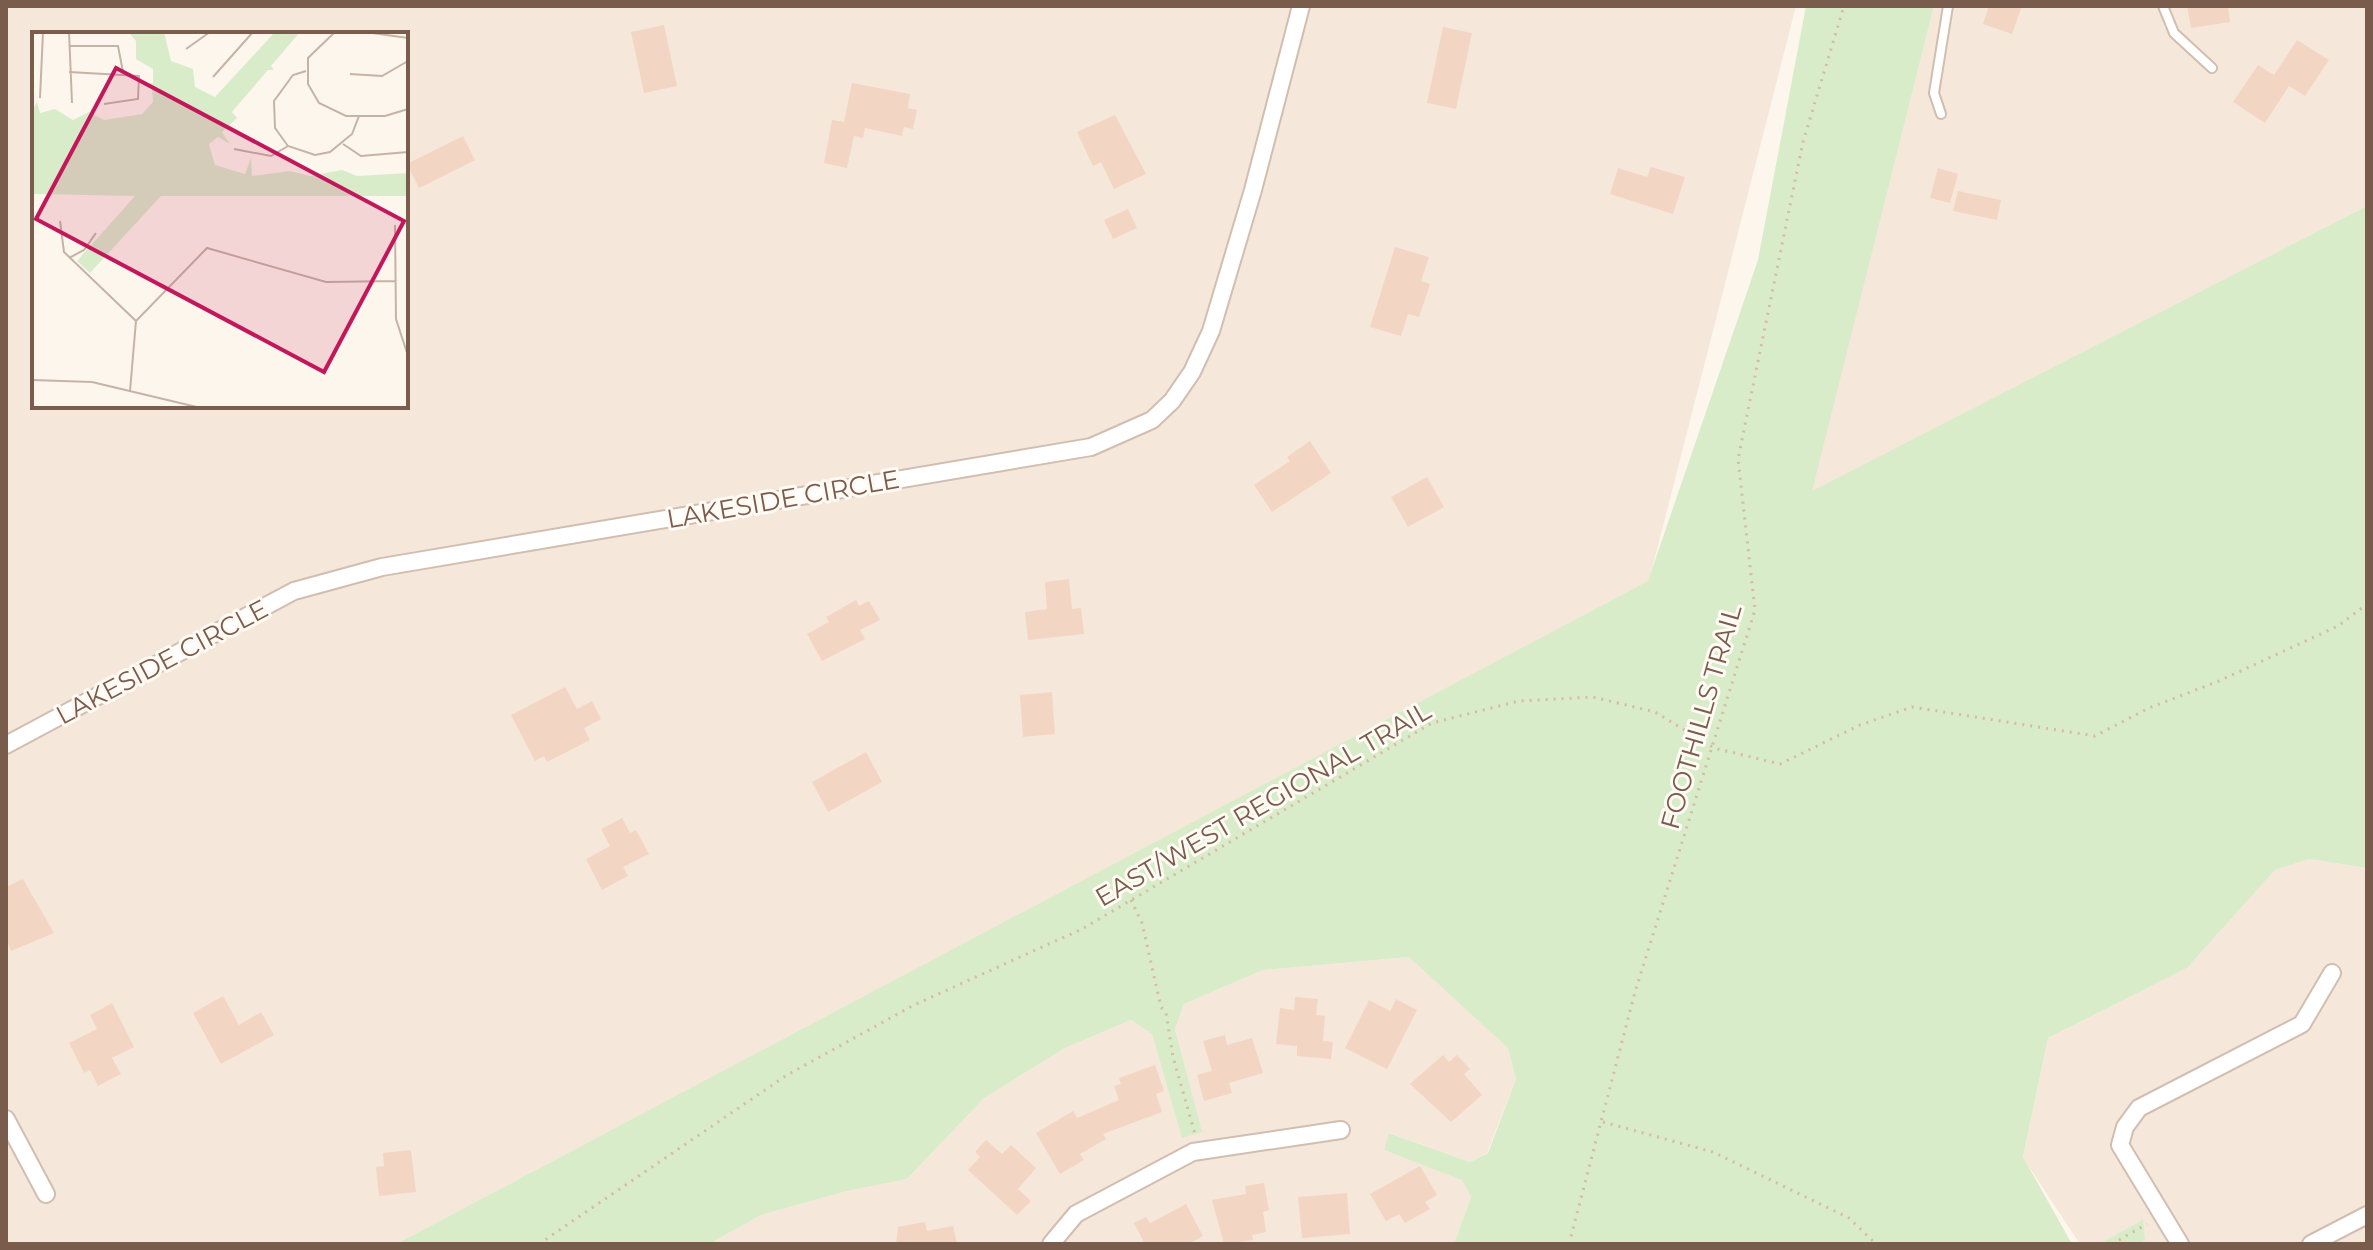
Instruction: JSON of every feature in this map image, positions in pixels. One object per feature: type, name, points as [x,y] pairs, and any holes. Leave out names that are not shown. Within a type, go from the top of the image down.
[{"type":"street","name":"LAKESIDE CIRCLE","points":[[6,745],[294,591],[382,567],[1091,447],[1152,420],[1187,383],[1211,331],[1253,190],[1301,6]]},
{"type":"street","points":[[2180,1244],[2120,1145],[2125,1127],[2139,1108],[2302,1024],[2332,973]]},
{"type":"street","points":[[6,1119],[46,1194]]},
{"type":"street","points":[[1051,1244],[1076,1214],[1196,1151],[1341,1130]]},
{"type":"street","points":[[2314,1243],[2367,1215]]},
{"type":"lane","points":[[1941,114],[1934,93],[1948,6]]},
{"type":"lane","points":[[2163,6],[2174,33],[2212,68]]},
{"type":"path","name":"FOOTHILLS TRAIL","points":[[1569,1244],[1635,992],[1755,610],[1738,459],[1803,142],[1844,6]]},
{"type":"path","name":"EAST/WEST REGIONAL TRAIL","points":[[539,1244],[787,1075],[914,1005],[1082,929],[1432,723],[1519,701],[1593,697],[1655,712],[1714,748],[1780,764],[1860,725],[1912,707],[2095,736],[2149,708],[2219,681],[2338,626],[2367,604]]},
{"type":"path","points":[[1131,900],[1142,923],[1161,1007],[1166,1013],[1173,1057],[1191,1115],[1196,1151]]},
{"type":"path","points":[[1603,1122],[1713,1152],[1849,1218],[1876,1244]]},
{"type":"path","points":[[2112,1244],[2162,1215]]},
{"type":"shaded area","points":[[6,6],[1796,6],[1649,581],[396,1244],[6,1244]]},
{"type":"shaded area","points":[[1934,6],[2367,6],[2367,206],[1811,492]]},
{"type":"shaded area","points":[[2309,859],[2367,868],[2367,1244],[2080,1244],[2023,1158],[2048,1038],[2187,968],[2275,870]]},
{"type":"shaded area","points":[[1409,957],[1508,1047],[1516,1079],[1487,1153],[1470,1162],[1390,1133],[1384,1150],[1462,1179],[1471,1197],[1454,1244],[709,1244],[761,1215],[847,1191],[907,1179],[984,1098],[1065,1048],[1131,1020],[1152,1034],[1182,1137],[1201,1132],[1175,1028],[1184,1004],[1263,970]]},
{"type":"green space","points":[[1806,6],[1934,6],[1812,491],[2367,206],[2367,868],[2309,859],[2275,870],[2187,968],[2048,1038],[2023,1157],[2072,1244],[1454,1244],[1471,1197],[1462,1180],[1384,1150],[1389,1133],[1470,1162],[1488,1153],[1516,1079],[1508,1048],[1409,957],[1263,970],[1184,1004],[1175,1029],[1202,1132],[1182,1138],[1152,1034],[1131,1020],[1065,1048],[984,1098],[907,1179],[847,1191],[761,1215],[709,1244],[396,1244],[1648,581],[1758,260]]},
{"type":"green space","points":[[2143,1220],[2145,1240],[2138,1244],[2099,1244]]},
{"type":"building","points":[[1989,6],[2022,6],[2012,34],[1983,24]]},
{"type":"building","points":[[2187,6],[2228,6],[2230,22],[2191,28]]},
{"type":"building","points":[[664,25],[677,86],[644,93],[631,32]]},
{"type":"building","points":[[1443,27],[1472,33],[1456,109],[1427,103]]},
{"type":"building","points":[[2297,40],[2329,60],[2305,96],[2289,86],[2265,123],[2233,102],[2258,65],[2274,75]]},
{"type":"building","points":[[852,83],[910,94],[908,108],[917,110],[913,129],[904,127],[902,136],[865,128],[863,138],[854,136],[847,168],[824,163],[832,120],[844,122]]},
{"type":"building","points":[[1115,115],[1146,174],[1114,189],[1101,162],[1093,166],[1077,132]]},
{"type":"building","points":[[463,136],[475,160],[419,188],[408,164]]},
{"type":"building","points":[[1651,167],[1685,177],[1673,214],[1610,194],[1618,168],[1647,177]]},
{"type":"building","points":[[1938,168],[1958,174],[1950,203],[1930,198]]},
{"type":"building","points":[[1958,191],[2001,200],[1997,220],[1953,211]]},
{"type":"building","points":[[1128,209],[1137,228],[1113,239],[1104,220]]},
{"type":"building","points":[[1395,247],[1429,257],[1421,281],[1430,284],[1419,317],[1408,314],[1401,336],[1370,327]]},
{"type":"building","points":[[1310,441],[1331,473],[1272,512],[1254,485],[1290,461],[1287,457]]},
{"type":"building","points":[[1427,477],[1444,507],[1408,527],[1391,497]]},
{"type":"building","points":[[1069,579],[1072,609],[1081,608],[1084,634],[1028,640],[1025,612],[1047,609],[1045,582]]},
{"type":"building","points":[[856,600],[859,606],[869,601],[880,620],[860,630],[865,639],[822,661],[807,634],[829,622],[826,617]]},
{"type":"building","points":[[565,687],[577,709],[592,701],[601,719],[584,728],[590,740],[547,762],[544,756],[535,761],[511,715]]},
{"type":"building","points":[[1052,692],[1055,734],[1023,737],[1020,695]]},
{"type":"building","points":[[866,752],[882,782],[828,812],[812,782]]},
{"type":"building","points":[[622,818],[630,833],[636,830],[649,854],[623,867],[628,876],[602,890],[586,859],[610,846],[601,829]]},
{"type":"building","points":[[23,879],[54,933],[11,951],[6,939],[6,887]]},
{"type":"building","points":[[223,996],[239,1025],[261,1012],[274,1035],[221,1064],[193,1013]]},
{"type":"building","points":[[1295,997],[1318,999],[1316,1015],[1325,1016],[1323,1041],[1333,1042],[1331,1059],[1297,1056],[1297,1046],[1276,1044],[1280,1008],[1294,1010]]},
{"type":"building","points":[[1396,999],[1417,1010],[1387,1069],[1345,1048],[1369,1000],[1390,1011]]},
{"type":"building","points":[[112,1003],[134,1047],[112,1058],[121,1074],[98,1086],[90,1070],[84,1073],[69,1043],[97,1029],[90,1015]]},
{"type":"building","points":[[1225,1035],[1227,1045],[1252,1038],[1263,1073],[1229,1083],[1232,1093],[1204,1101],[1197,1075],[1212,1071],[1203,1041]]},
{"type":"building","points":[[1443,1055],[1449,1062],[1457,1055],[1470,1069],[1464,1074],[1482,1095],[1451,1122],[1410,1084]]},
{"type":"building","points":[[1155,1065],[1164,1091],[1156,1094],[1162,1112],[1103,1134],[1106,1139],[1080,1154],[1084,1160],[1060,1174],[1036,1133],[1073,1111],[1077,1118],[1119,1100],[1114,1086],[1121,1084],[1119,1078]]},
{"type":"building","points":[[986,1140],[1002,1154],[1011,1145],[1036,1168],[1018,1189],[1031,1201],[1017,1215],[968,1170],[980,1157],[975,1152]]},
{"type":"building","points":[[411,1150],[416,1192],[379,1196],[376,1167],[384,1166],[383,1153]]},
{"type":"building","points":[[1420,1166],[1437,1195],[1425,1202],[1430,1209],[1405,1223],[1399,1214],[1386,1221],[1370,1194]]},
{"type":"building","points":[[1264,1183],[1269,1210],[1263,1212],[1266,1232],[1252,1235],[1253,1240],[1224,1244],[1212,1200],[1246,1194],[1245,1186]]},
{"type":"building","points":[[1347,1193],[1350,1234],[1302,1238],[1298,1197]]},
{"type":"building","points":[[1186,1204],[1203,1236],[1188,1244],[1145,1244],[1134,1223],[1146,1217],[1150,1223]]},
{"type":"building","points":[[925,1222],[927,1231],[953,1226],[957,1244],[896,1244],[898,1227]]}]
